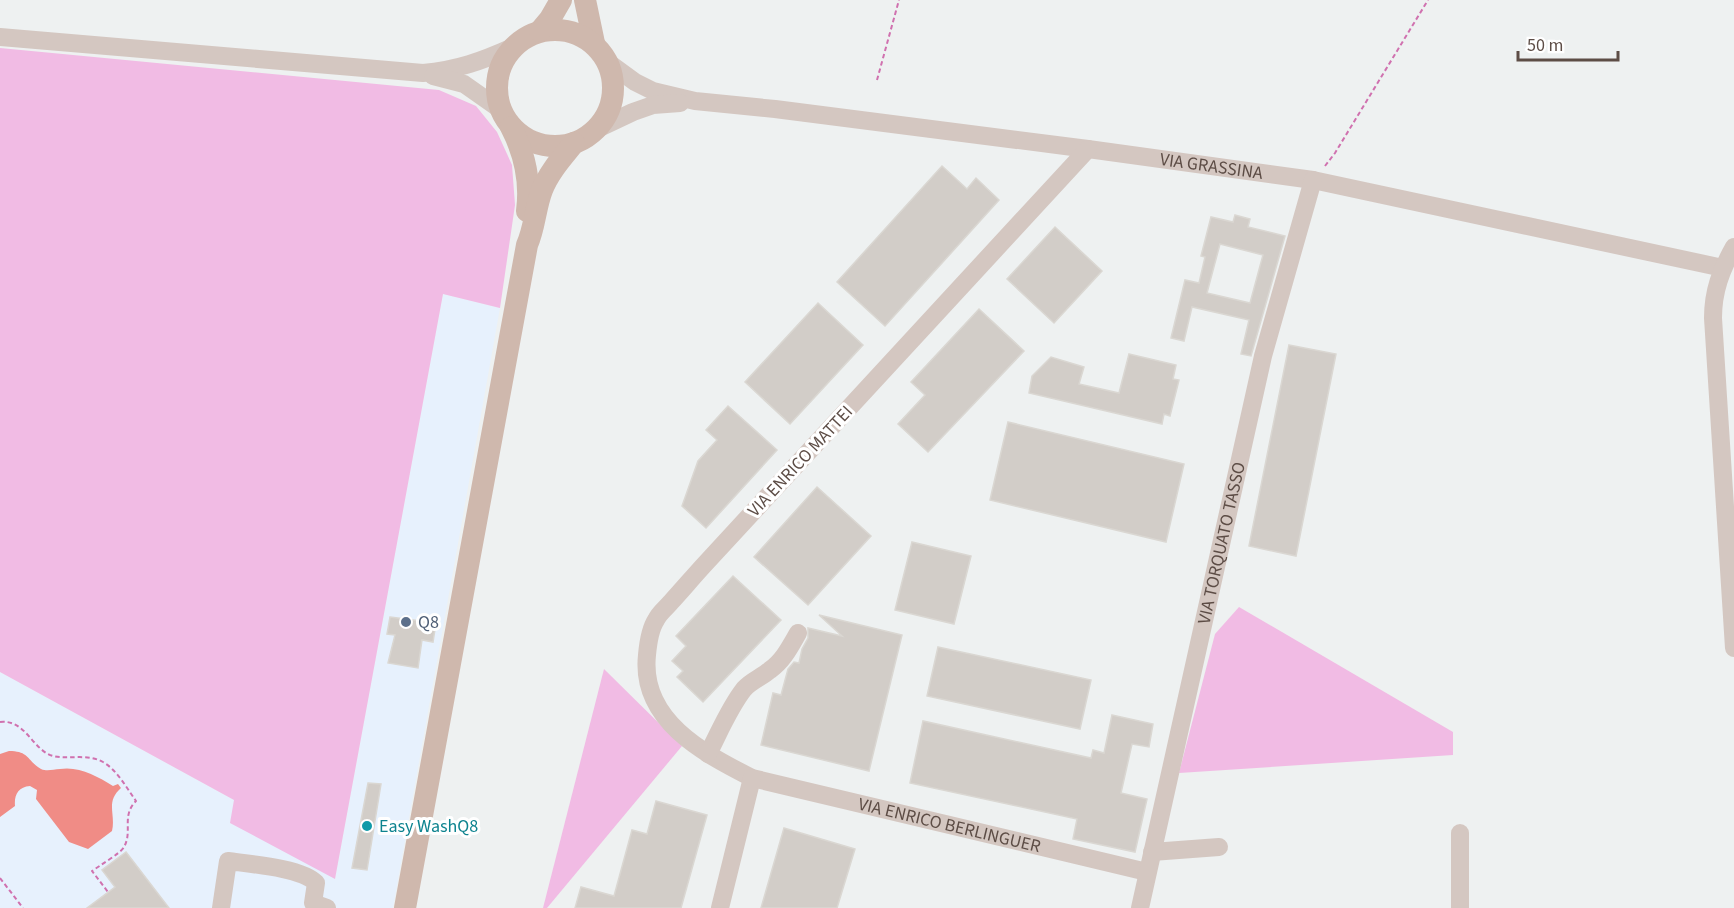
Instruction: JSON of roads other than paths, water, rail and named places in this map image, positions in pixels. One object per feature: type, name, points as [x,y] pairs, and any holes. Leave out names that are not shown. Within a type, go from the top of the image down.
[{"type":"main road","points":[[540,31],[561,0]]},
{"type":"main road","points":[[585,0],[594,43]]},
{"type":"main road","points":[[402,903],[527,245],[528,178],[520,144],[506,118],[497,94],[497,77],[505,57],[513,46],[529,35],[540,31],[557,29],[577,33],[594,43],[609,63],[614,82],[614,95],[610,108],[597,129],[584,139],[557,146],[537,144],[526,139],[506,118]]},
{"type":"main road","points":[[527,245],[533,232],[542,190],[555,165],[574,143]]},
{"type":"street","points":[[0,37],[423,73],[464,84],[506,118]]},
{"type":"street","points":[[423,73],[456,69],[483,61],[513,46]]},
{"type":"street","name":"VIA GRASSINA","points":[[609,63],[635,82],[653,91],[695,101],[775,109],[1314,180],[1723,268]]},
{"type":"street","name":"VIA GRASSINA","points":[[597,129],[653,105],[695,101]]},
{"type":"street","name":"VIA ENRICO MATTEI","points":[[752,778],[686,740],[658,709],[645,669],[648,646],[656,620],[720,547],[1088,149]]},
{"type":"street","name":"VIA TORQUATO TASSO","points":[[1140,908],[1263,357],[1314,180]]},
{"type":"street","points":[[1734,247],[1715,291],[1713,318],[1724,520],[1734,648]]},
{"type":"street","points":[[708,754],[744,689],[771,670],[786,654],[798,633]]},
{"type":"street","points":[[720,908],[752,778]]},
{"type":"street","name":"VIA ENRICO BERLINGUER","points":[[752,778],[1147,872]]},
{"type":"street","points":[[1460,832],[1460,908]]},
{"type":"street","points":[[1152,852],[1219,847]]},
{"type":"street","points":[[221,908],[228,861],[299,873],[311,878],[316,883],[317,906]]},
{"type":"place","name":"Q8","points":[[406,622]]},
{"type":"place","name":"Easy WashQ8","points":[[367,826]]}]
